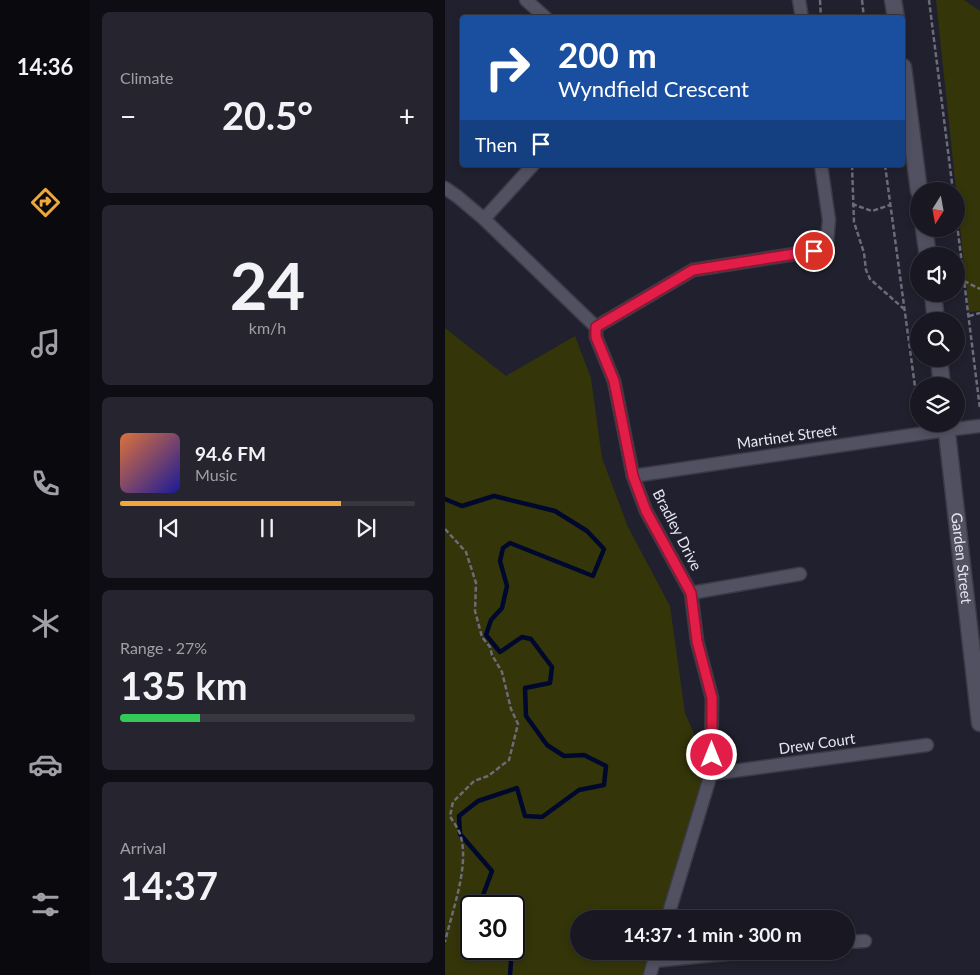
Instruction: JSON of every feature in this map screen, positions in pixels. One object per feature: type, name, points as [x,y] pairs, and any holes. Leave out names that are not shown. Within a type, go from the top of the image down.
[{"type":"street","points":[[526,0],[543,15]]},
{"type":"street","points":[[799,0],[802,15]]},
{"type":"street","points":[[893,0],[896,15]]},
{"type":"street","points":[[905,82],[918,182]]},
{"type":"street","points":[[484,219],[531,167]]},
{"type":"street","points":[[445,188],[484,219],[596,327],[693,270],[814,251],[827,242],[829,220],[821,167]]},
{"type":"street","name":"Bradley Drive","points":[[596,327],[596,337],[614,381],[633,476],[646,511],[691,593],[697,641],[712,698],[711,774],[670,910]]},
{"type":"street","name":"Martinet Street","points":[[965,426],[980,426]]},
{"type":"street","name":"Martinet Street","points":[[633,476],[914,432]]},
{"type":"street","name":"Garden Street","points":[[947,432],[980,723]]},
{"type":"street","points":[[691,593],[800,574]]},
{"type":"street","name":"Drew Court","points":[[711,774],[927,745]]},
{"type":"street","points":[[855,941],[865,940]]},
{"type":"street","points":[[650,975],[654,960]]},
{"type":"path","points":[[820,0],[821,15]]},
{"type":"path","points":[[862,0],[864,15]]},
{"type":"path","points":[[929,0],[952,182]]},
{"type":"path","points":[[851,167],[853,222],[864,253],[866,270],[870,279],[905,310]]},
{"type":"path","points":[[885,167],[914,377]]},
{"type":"path","points":[[852,204],[872,211],[890,205]]},
{"type":"path","points":[[965,282],[980,289]]},
{"type":"path","points":[[965,288],[980,409]]},
{"type":"path","points":[[969,316],[980,313]]},
{"type":"path","points":[[445,530],[466,552],[476,583],[475,611],[482,637],[490,647],[492,655],[502,672],[511,709],[518,724],[509,760],[488,776],[474,781],[453,802],[450,816],[460,834],[463,850],[460,877],[445,942]]},
{"type":"shaded area","points":[[936,0],[964,0],[980,11],[980,311],[969,312],[965,274],[965,247],[962,247],[961,238],[965,238],[965,182],[955,182]]},
{"type":"shaded area","points":[[445,328],[506,376],[575,336],[591,378],[602,458],[628,527],[670,606],[685,713],[712,775],[669,910],[570,910],[570,960],[654,960],[650,975],[445,975]]},
{"type":"waterway","points":[[445,499],[462,506],[494,496],[555,511],[587,531],[604,549],[593,576],[510,543],[503,548],[500,561],[507,586],[502,608],[491,620],[486,635],[500,652],[522,637],[531,639],[552,667],[550,683],[525,688],[526,716],[547,745],[564,756],[584,755],[606,766],[604,785],[579,790],[542,817],[525,816],[517,788],[478,801],[459,816],[460,834],[492,871],[483,895]]},
{"type":"waterway","points":[[510,975],[511,960]]},
{"type":"route","points":[[712,755],[712,698],[697,641],[691,593],[646,511],[633,476],[614,381],[596,337],[596,327],[693,270],[814,251]]}]
